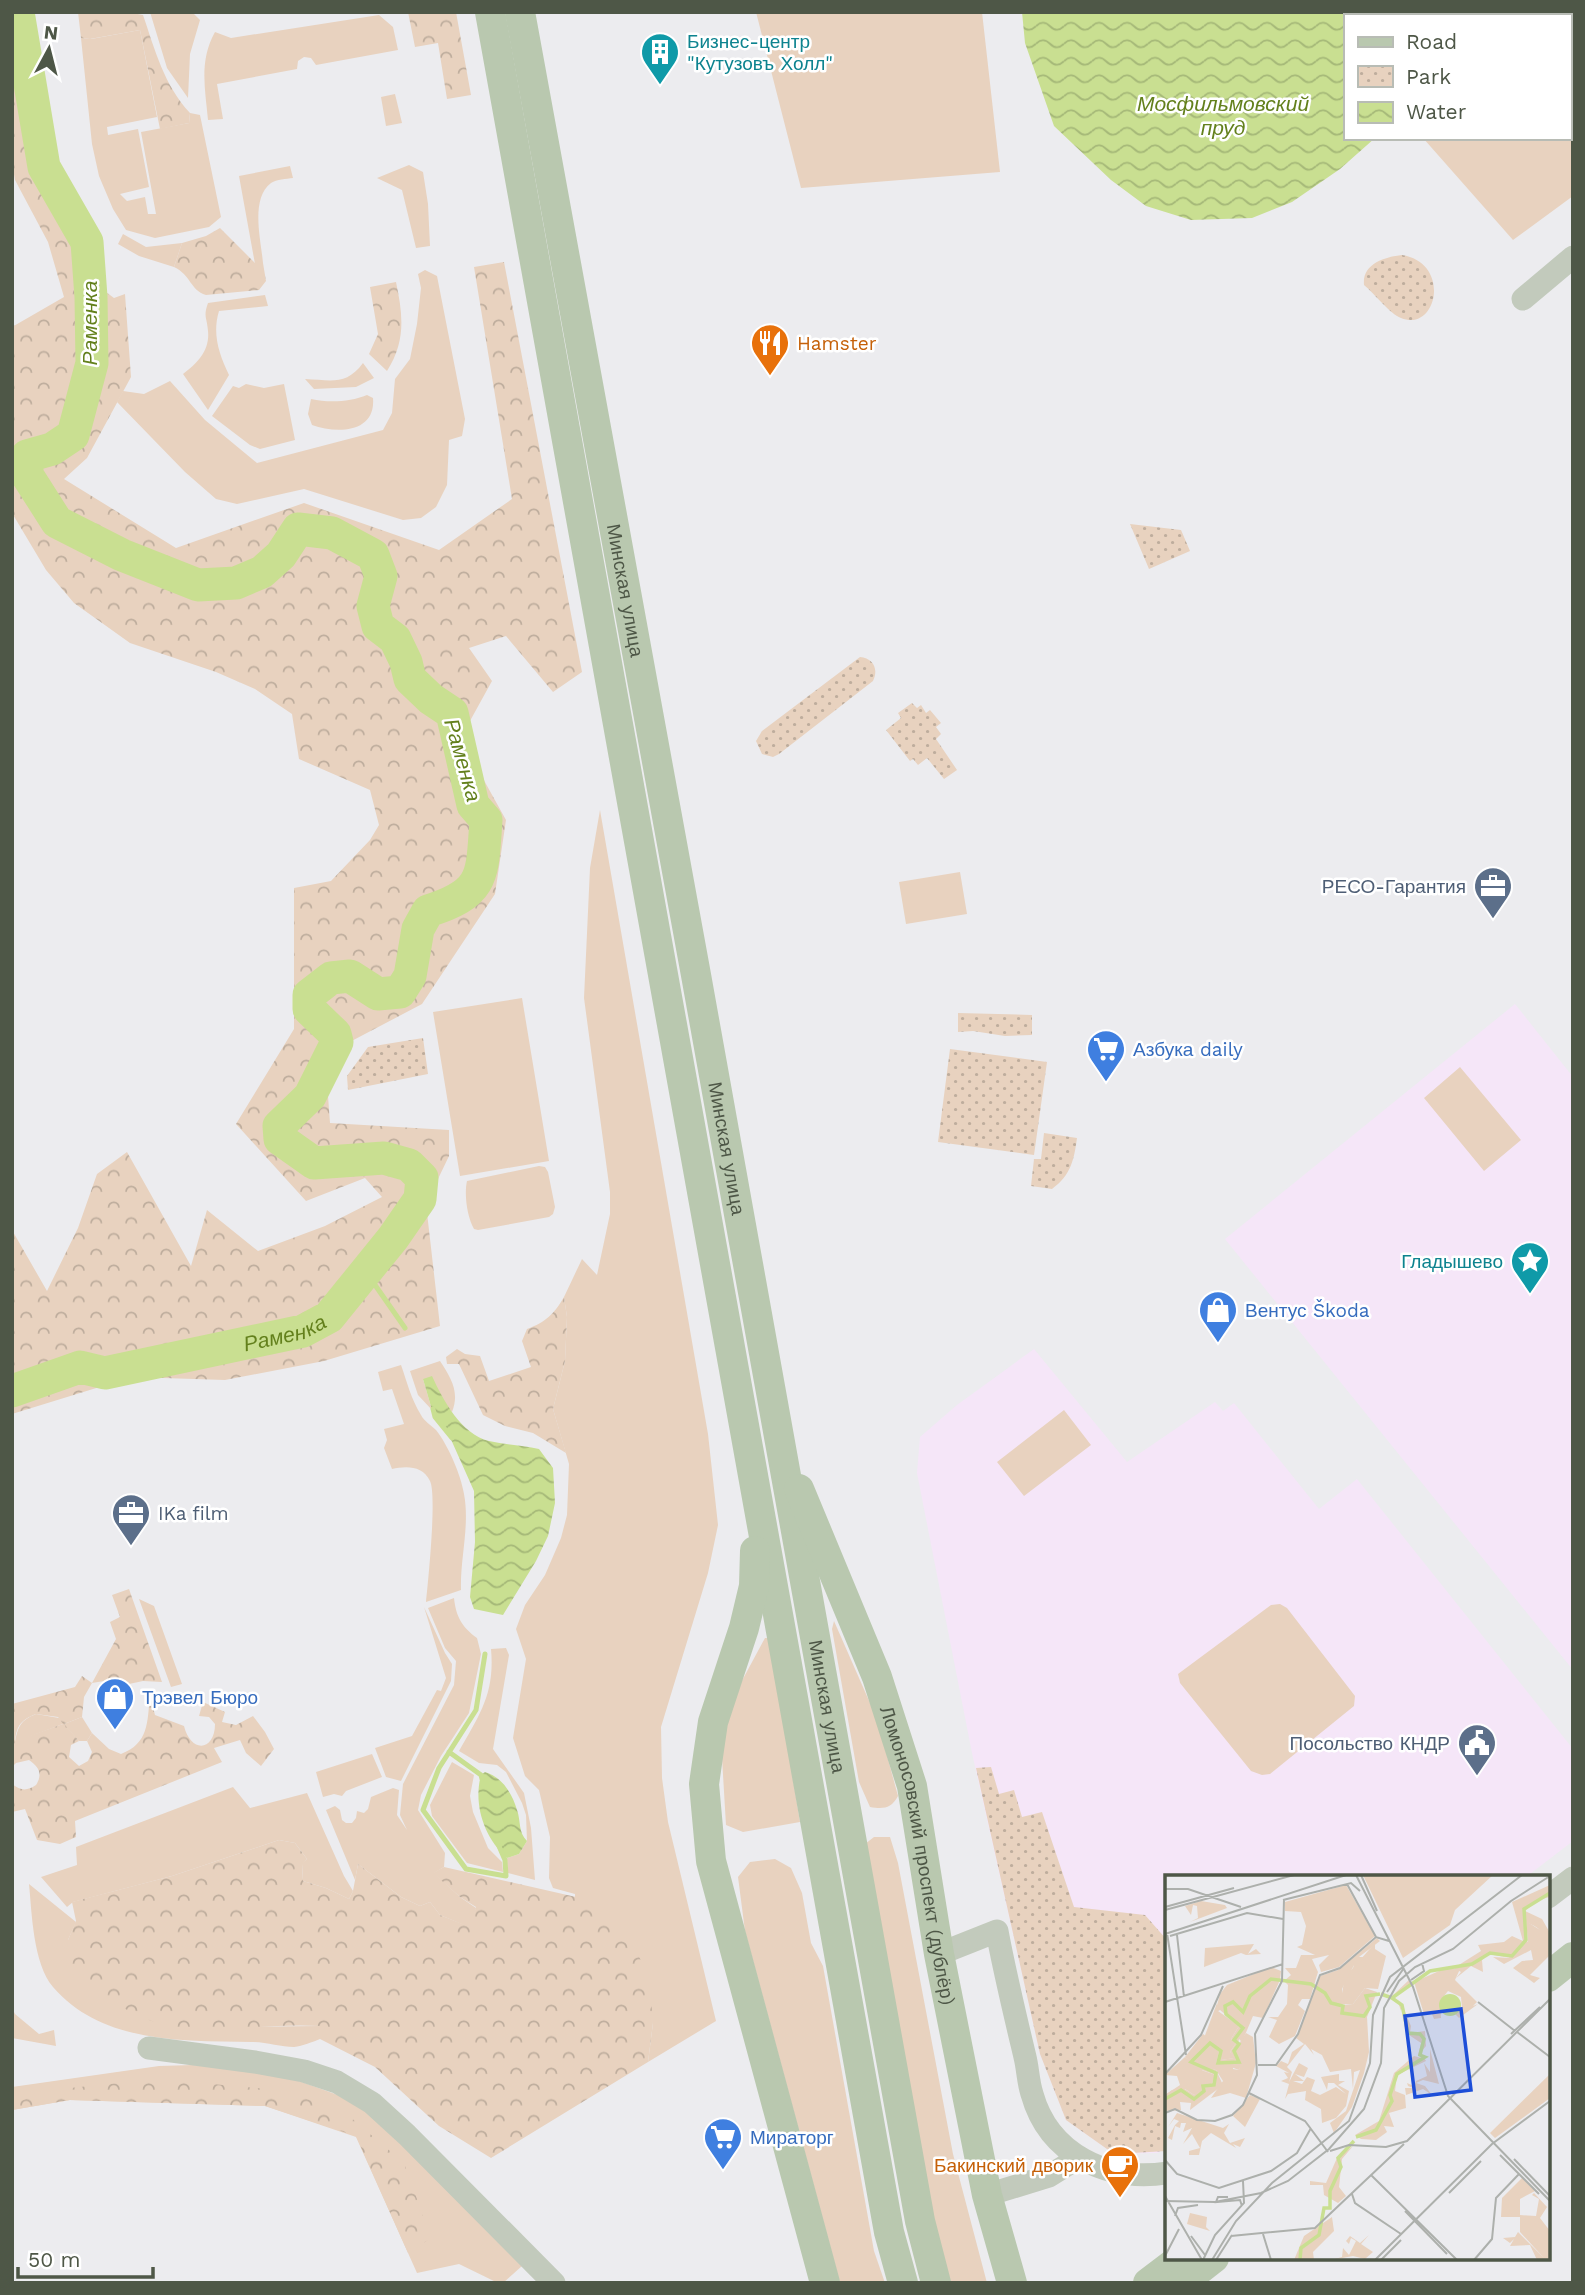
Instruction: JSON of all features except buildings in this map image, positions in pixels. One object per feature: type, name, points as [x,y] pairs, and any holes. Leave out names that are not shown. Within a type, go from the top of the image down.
[{"type":"main road","name":"Минская улица","points":[[490,12],[889,2232],[903,2283]]},
{"type":"main road","name":"Минская улица","points":[[520,12],[694,961],[920,2221],[936,2283]]},
{"type":"main road","name":"Ломоносовский проспект (дублёр)","points":[[778,1441],[877,1677],[912,1786],[939,1954],[987,2195],[1012,2283]]},
{"type":"main road","points":[[749,1453],[755,1543],[754,1586],[744,1628],[713,1722],[704,1784],[711,1861],[825,2283]]},
{"type":"main road","points":[[1550,1975],[1573,1958]]},
{"type":"main road","points":[[1550,1999],[1573,1982]]},
{"type":"main road","points":[[1148,2283],[1178,2260]]},
{"type":"main road","points":[[1182,2283],[1211,2260]]},
{"type":"street","points":[[1523,299],[1573,257]]},
{"type":"street","points":[[1550,1895],[1573,1878]]},
{"type":"street","points":[[939,1954],[997,1931],[1032,2096],[1046,2126],[1060,2144],[1078,2158],[1118,2172],[1143,2176],[1165,2173]]},
{"type":"street","points":[[149,2048],[255,2062],[304,2071],[337,2082],[372,2103],[407,2135],[554,2283]]},
{"type":"street","points":[[987,2195],[1049,2176],[1078,2158]]},
{"type":"shaded area","points":[[1515,1004],[1573,1077],[1573,1670],[1225,1239]]},
{"type":"shaded area","points":[[1034,1349],[1127,1462],[1215,1402],[1223,1411],[1234,1403],[1319,1509],[1357,1479],[1573,1749],[1573,1841],[1529,1875],[1165,1875],[1165,2148],[1158,2153],[1114,2154],[1066,2120],[1040,2054],[972,1753],[917,1473],[920,1437],[957,1405]]},
{"type":"green space","points":[[12,12],[18,12],[44,167],[87,242],[90,280],[114,298],[125,294],[131,377],[87,458],[64,479],[176,548],[304,503],[439,550],[512,499],[474,267],[504,262],[582,672],[553,692],[506,636],[469,648],[492,681],[465,730],[481,775],[506,820],[495,894],[422,1004],[325,1055],[330,1123],[449,1130],[449,1156],[426,1204],[440,1326],[324,1361],[225,1380],[132,1377],[12,1414],[12,1230],[47,1291],[78,1228],[97,1174],[127,1152],[191,1266],[207,1210],[258,1251],[325,1226],[382,1197],[365,1178],[306,1201],[236,1124],[294,1029],[294,888],[331,881],[370,840],[379,825],[370,790],[299,759],[292,714],[255,689],[216,672],[130,643],[74,603],[46,570],[12,513],[12,327],[64,297],[48,242],[15,180],[12,163]]},
{"type":"green space","points":[[78,12],[127,12],[143,15],[167,79],[190,113],[189,123],[160,129],[140,30],[90,39],[81,38]]},
{"type":"green space","points":[[150,12],[192,12],[200,20],[190,54],[188,98],[167,68]]},
{"type":"green space","points":[[408,12],[456,12],[471,95],[447,99],[438,43],[415,47]]},
{"type":"green space","points":[[756,12],[982,12],[1000,172],[801,188]]},
{"type":"green space","points":[[1573,12],[1573,196],[1513,240],[1425,140],[1571,140],[1571,14],[1553,14]]},
{"type":"green space","points":[[379,15],[393,27],[398,50],[316,65],[311,58],[304,57],[298,61],[297,69],[217,84],[223,119],[208,120],[205,64],[215,32],[231,38]]},
{"type":"green space","points":[[140,30],[157,117],[107,127],[108,135],[138,129],[149,187],[120,194],[127,201],[145,197],[148,214],[156,214],[141,132],[189,123],[190,113],[200,115],[221,217],[209,227],[155,238],[126,230],[113,209],[99,176],[92,144],[81,38],[91,39]]},
{"type":"green space","points":[[395,94],[402,123],[386,126],[381,97]]},
{"type":"green space","points":[[409,165],[423,172],[430,246],[416,248],[402,190],[377,178]]},
{"type":"green space","points":[[290,166],[293,178],[271,183],[261,199],[258,220],[263,263],[255,264],[239,176]]},
{"type":"green space","points":[[220,228],[255,263],[263,263],[266,281],[259,290],[206,295],[197,290],[180,270],[174,267],[182,243],[206,236]]},
{"type":"green space","points":[[123,234],[146,247],[182,243],[174,267],[139,256],[118,244]]},
{"type":"green space","points":[[1402,255],[1418,261],[1428,270],[1433,282],[1434,295],[1430,307],[1423,316],[1413,320],[1397,316],[1364,285],[1364,278],[1370,267],[1382,260]]},
{"type":"green space","points":[[425,270],[437,276],[465,419],[462,436],[449,440],[447,485],[436,507],[421,518],[403,520],[304,489],[237,504],[216,499],[185,472],[117,402],[123,391],[144,394],[170,381],[205,420],[257,463],[383,430],[392,413],[395,379],[410,359],[421,288],[418,274]]},
{"type":"green space","points":[[396,282],[400,306],[400,338],[387,371],[369,354],[378,334],[370,287]]},
{"type":"green space","points":[[265,295],[268,306],[219,311],[216,328],[218,344],[229,375],[208,410],[183,374],[198,361],[205,350],[208,338],[208,303]]},
{"type":"green space","points":[[363,363],[374,378],[356,387],[314,389],[305,379],[337,380],[350,375]]},
{"type":"green space","points":[[246,384],[264,388],[284,384],[295,440],[260,449],[250,445],[212,416],[233,386],[239,388]]},
{"type":"green space","points":[[367,395],[373,398],[372,410],[362,424],[343,430],[312,425],[308,414],[311,399],[339,401]]},
{"type":"green space","points":[[1130,524],[1181,530],[1190,551],[1149,569]]},
{"type":"green space","points":[[860,657],[868,659],[874,665],[873,681],[779,754],[773,757],[762,754],[756,741],[762,731]]},
{"type":"green space","points":[[912,703],[917,708],[921,705],[926,713],[930,710],[941,723],[936,727],[941,734],[936,739],[957,770],[944,779],[927,758],[918,765],[913,759],[910,761],[886,730],[901,718],[898,713]]},
{"type":"green space","points":[[600,810],[708,1434],[718,1525],[708,1573],[661,1727],[662,1778],[668,1822],[716,2021],[648,2062],[653,2023],[575,1900],[575,1894],[553,1888],[549,1878],[550,1837],[539,1790],[525,1776],[513,1738],[526,1659],[516,1629],[525,1605],[545,1575],[561,1538],[567,1515],[569,1464],[553,1409],[565,1361],[567,1317],[564,1297],[582,1259],[597,1275],[610,1214],[610,1192],[584,998],[590,868]]},
{"type":"green space","points":[[960,872],[967,914],[906,924],[899,882]]},
{"type":"green space","points":[[522,998],[549,1161],[460,1176],[433,1012]]},
{"type":"green space","points":[[958,1013],[1032,1015],[1032,1035],[958,1032]]},
{"type":"green space","points":[[423,1038],[428,1074],[348,1090],[347,1076],[368,1047]]},
{"type":"green space","points":[[950,1049],[1047,1062],[1034,1155],[938,1142]]},
{"type":"green space","points":[[1460,1067],[1521,1140],[1484,1171],[1424,1098]]},
{"type":"green space","points":[[1044,1133],[1077,1138],[1070,1166],[1064,1178],[1052,1189],[1031,1186],[1034,1159],[1041,1159]]},
{"type":"green space","points":[[545,1167],[548,1172],[555,1207],[553,1214],[549,1217],[474,1229],[467,1205],[467,1181]]},
{"type":"green space","points":[[564,1297],[567,1317],[565,1361],[553,1409],[566,1453],[533,1433],[505,1426],[483,1415],[459,1364],[447,1364],[446,1357],[457,1349],[465,1354],[480,1356],[489,1381],[531,1367],[522,1341],[527,1329],[549,1317]]},
{"type":"green space","points":[[440,1361],[455,1392],[452,1412],[423,1379],[432,1410],[418,1395],[410,1371]]},
{"type":"green space","points":[[401,1365],[418,1409],[441,1436],[453,1460],[466,1506],[461,1590],[426,1602],[432,1520],[430,1481],[418,1469],[392,1469],[384,1448],[387,1440],[384,1429],[404,1424],[392,1389],[383,1391],[378,1372]]},
{"type":"green space","points":[[1064,1410],[1091,1445],[1024,1496],[997,1462]]},
{"type":"green space","points":[[129,1589],[162,1682],[143,1681],[129,1684],[116,1679],[92,1683],[116,1639],[110,1622],[120,1617],[112,1595]]},
{"type":"green space","points":[[454,1598],[458,1616],[467,1630],[477,1638],[481,1654],[469,1713],[441,1756],[421,1795],[418,1810],[445,1853],[444,1867],[434,1873],[476,1908],[471,1928],[440,1915],[430,1902],[420,1906],[401,1897],[358,1864],[355,1880],[326,1810],[335,1806],[340,1810],[342,1820],[352,1823],[357,1811],[364,1813],[368,1809],[371,1797],[393,1788],[399,1790],[397,1815],[407,1830],[400,1815],[403,1784],[454,1685],[456,1661],[445,1648],[428,1608]]},
{"type":"green space","points":[[139,1599],[154,1606],[182,1684],[171,1687]]},
{"type":"green space","points":[[1280,1604],[1287,1608],[1355,1696],[1354,1706],[1270,1774],[1262,1775],[1251,1771],[1180,1683],[1178,1674],[1271,1605]]},
{"type":"green space","points":[[424,1607],[452,1664],[451,1681],[401,1781],[386,1777],[375,1748],[412,1736],[437,1690],[441,1691],[446,1678]]},
{"type":"green space","points":[[834,1621],[877,1719],[898,1796],[886,1807],[870,1807],[859,1782],[832,1629]]},
{"type":"green space","points":[[765,1638],[770,1638],[800,1822],[743,1832],[726,1825],[722,1758],[730,1703]]},
{"type":"green space","points":[[506,1648],[509,1655],[493,1749],[524,1793],[531,1828],[535,1880],[508,1873],[507,1858],[519,1854],[527,1841],[526,1815],[506,1772],[497,1765],[479,1763],[459,1751],[488,1691],[491,1649]]},
{"type":"green space","points":[[82,1676],[92,1683],[84,1697],[82,1717],[64,1724],[79,1741],[71,1745],[69,1757],[79,1766],[88,1761],[92,1752],[87,1741],[92,1733],[109,1749],[121,1754],[137,1744],[145,1731],[150,1696],[155,1715],[184,1726],[187,1735],[197,1745],[207,1744],[214,1733],[215,1724],[209,1717],[199,1716],[203,1702],[225,1712],[222,1722],[236,1725],[253,1716],[274,1749],[261,1766],[246,1753],[240,1740],[214,1748],[222,1762],[75,1821],[76,1837],[60,1844],[37,1840],[25,1809],[12,1812],[12,1784],[21,1789],[30,1788],[36,1785],[39,1774],[29,1760],[16,1763],[12,1767],[12,1704],[75,1687]],"holes":[[[36,1714],[58,1717],[63,1724],[15,1741],[19,1727],[27,1718]]]},
{"type":"green space","points":[[36,1714],[59,1718],[64,1724],[82,1717],[92,1733],[87,1741],[79,1741],[63,1724],[15,1742],[21,1724]]},
{"type":"green space","points":[[372,1754],[382,1777],[346,1791],[342,1796],[334,1794],[323,1797],[316,1772]]},
{"type":"green space","points":[[452,1762],[474,1775],[470,1796],[473,1812],[488,1848],[502,1862],[503,1872],[467,1863],[432,1816],[430,1805]]},
{"type":"green space","points":[[991,1767],[999,1794],[1014,1790],[1022,1817],[1042,1812],[1074,1907],[1145,1915],[1165,1938],[1165,2151],[1114,2154],[1066,2120],[1040,2054],[976,1768]]},
{"type":"green space","points":[[233,1787],[250,1808],[307,1793],[353,1891],[349,1899],[303,1881],[302,1864],[307,1859],[295,1843],[279,1840],[172,1876],[73,1902],[67,1907],[41,1877],[77,1865],[76,1847]]},
{"type":"green space","points":[[874,1837],[890,1837],[898,1863],[953,2154],[987,2283],[951,2283],[926,2192],[865,1844]]},
{"type":"green space","points":[[279,1840],[295,1843],[307,1859],[302,1865],[303,1881],[349,1899],[358,1864],[401,1897],[420,1906],[430,1902],[440,1915],[470,1927],[476,1907],[433,1873],[444,1867],[600,1905],[628,1934],[649,1977],[653,2023],[648,2062],[491,2158],[439,2126],[375,2067],[320,2039],[320,2026],[211,2029],[175,2027],[133,2013],[70,1973],[68,1940],[76,1921],[72,1902],[172,1876]]},
{"type":"green space","points":[[775,1859],[791,1868],[802,1893],[811,1943],[823,1966],[874,2251],[885,2283],[840,2283],[745,1931],[738,1877],[750,1862]]},
{"type":"green space","points":[[29,1884],[76,1922],[68,1940],[220,2027],[320,2026],[320,2039],[294,2047],[257,2042],[172,2039],[145,2036],[95,2020],[73,2006],[46,1977],[37,1952]]},
{"type":"green space","points":[[12,2008],[15,2014],[39,2034],[54,2030],[56,2046],[12,2038]]},
{"type":"green space","points":[[159,2066],[231,2068],[299,2081],[349,2099],[379,2121],[522,2266],[503,2283],[459,2264],[417,2273],[356,2137],[265,2106],[70,2100],[12,2110],[12,2087]]},
{"type":"green space","points":[[157,2079],[278,2090],[342,2110],[404,2163],[431,2238],[408,2253],[356,2136],[265,2106],[70,2100],[12,2110],[12,2104],[51,2090]]},
{"type":"water","name":"Мосфильмовский пруд","points":[[1022,12],[1514,12],[1344,14],[1344,140],[1373,140],[1340,169],[1292,202],[1252,218],[1191,220],[1146,206],[1111,180],[1054,126],[1025,43]]},
{"type":"water","points":[[432,1376],[447,1405],[470,1431],[489,1441],[539,1449],[553,1468],[555,1503],[548,1536],[503,1615],[474,1609],[470,1597],[475,1542],[474,1491],[449,1435],[432,1410],[423,1379]]},
{"type":"water","points":[[485,1772],[501,1782],[509,1792],[517,1810],[522,1834],[527,1841],[519,1854],[507,1858],[492,1841],[482,1820],[478,1797],[481,1775]]},
{"type":"waterway","name":"Раменка","points":[[12,1391],[80,1367],[105,1373],[303,1331],[329,1317],[393,1238],[420,1199],[422,1178],[409,1165],[384,1158],[314,1163],[280,1139],[279,1126],[310,1096],[337,1042],[335,1034],[309,1009],[309,995],[331,978],[350,976],[378,994],[400,992],[410,976],[418,929],[428,911],[461,897],[471,889],[477,879],[483,855],[486,820],[473,805],[452,713],[431,699],[410,679],[406,662],[395,639],[378,626],[373,606],[381,576],[373,555],[332,533],[298,529],[281,555],[262,572],[236,583],[198,585],[122,555],[57,522],[27,475],[27,456],[52,449],[73,435],[92,363],[91,297],[87,242],[44,167],[18,12]]},
{"type":"waterway","points":[[366,1272],[405,1328]]},
{"type":"waterway","points":[[433,1409],[435,1417],[452,1438]]},
{"type":"waterway","points":[[485,1654],[476,1710],[439,1768],[423,1810],[466,1869],[506,1876],[505,1860],[499,1846]]},
{"type":"waterway","points":[[449,1752],[481,1775],[482,1779]]},
{"type":"place","name":"Бизнес-центр \"Кутузовъ Холл\"","points":[[660,86]]},
{"type":"place","name":"Hamster","points":[[770,377]]},
{"type":"place","name":"РЕСО-Гарантия","points":[[1493,920]]},
{"type":"place","name":"Азбука daily","points":[[1106,1083]]},
{"type":"place","name":"Гладышево","points":[[1530,1295]]},
{"type":"place","name":"Вентус Škoda","points":[[1218,1344]]},
{"type":"place","name":"IKa film","points":[[131,1547]]},
{"type":"place","name":"Трэвел Бюро","points":[[115,1731]]},
{"type":"place","name":"Посольство КНДР","points":[[1477,1777]]},
{"type":"place","name":"Мираторг","points":[[723,2171]]},
{"type":"place","name":"Бакинский дворик","points":[[1120,2199]]}]
